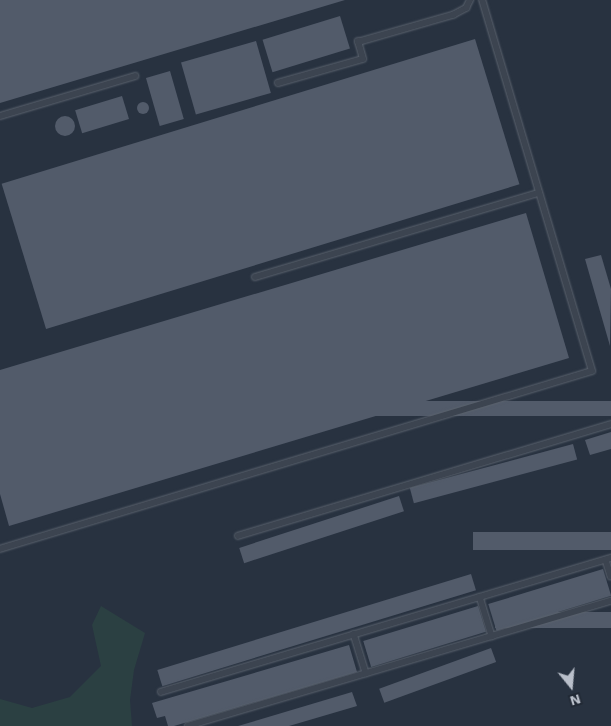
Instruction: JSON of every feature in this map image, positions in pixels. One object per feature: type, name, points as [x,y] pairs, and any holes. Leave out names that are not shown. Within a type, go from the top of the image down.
[{"type":"lane","points":[[278,84],[363,59],[358,42],[453,15],[466,8],[470,0]]},
{"type":"lane","points":[[0,549],[592,371],[482,0]]},
{"type":"lane","points":[[0,116],[135,76]]},
{"type":"lane","points":[[254,277],[539,193]]},
{"type":"lane","points":[[238,536],[611,424]]},
{"type":"lane","points":[[162,692],[609,559],[611,576]]},
{"type":"lane","points":[[480,597],[492,636]]},
{"type":"lane","points":[[188,726],[611,601]]},
{"type":"lane","points":[[354,634],[366,673]]},
{"type":"green space","points":[[101,606],[145,633],[134,670],[130,700],[132,726],[0,726],[0,699],[32,708],[70,697],[101,666],[92,625]]},
{"type":"building","points":[[0,0],[345,0],[0,103]]},
{"type":"building","points":[[340,16],[350,49],[272,72],[263,40]]},
{"type":"building","points":[[475,39],[519,184],[46,329],[2,184]]},
{"type":"building","points":[[256,41],[271,93],[196,114],[181,62]]},
{"type":"building","points":[[170,71],[184,119],[160,126],[146,78]]},
{"type":"building","points":[[122,96],[129,119],[82,133],[75,110]]},
{"type":"building","points":[[145,102],[148,103],[148,113],[141,114],[138,113],[137,106],[138,103]]},
{"type":"building","points":[[65,116],[72,119],[75,126],[72,133],[65,136],[58,133],[55,126],[58,119]]},
{"type":"building","points":[[526,213],[569,358],[9,526],[0,494],[0,370]]},
{"type":"building","points":[[601,255],[611,289],[610,346],[585,259]]},
{"type":"building","points":[[212,401],[611,401],[611,416],[212,416]]},
{"type":"building","points":[[611,432],[611,449],[590,455],[585,440]]},
{"type":"building","points":[[573,444],[577,459],[414,503],[410,488]]},
{"type":"building","points":[[399,496],[404,511],[244,563],[239,548]]},
{"type":"building","points":[[473,532],[611,532],[611,550],[473,550]]},
{"type":"building","points":[[603,569],[611,596],[496,631],[488,604]]},
{"type":"building","points":[[471,574],[476,590],[162,686],[157,670]]},
{"type":"building","points":[[478,606],[486,632],[371,667],[363,641]]},
{"type":"building","points":[[495,612],[611,612],[611,628],[495,628]]},
{"type":"building","points":[[349,645],[357,672],[174,726],[168,726],[165,716],[157,718],[152,703]]},
{"type":"building","points":[[491,648],[496,662],[384,703],[379,689]]},
{"type":"building","points":[[352,692],[357,706],[289,726],[238,726]]}]
